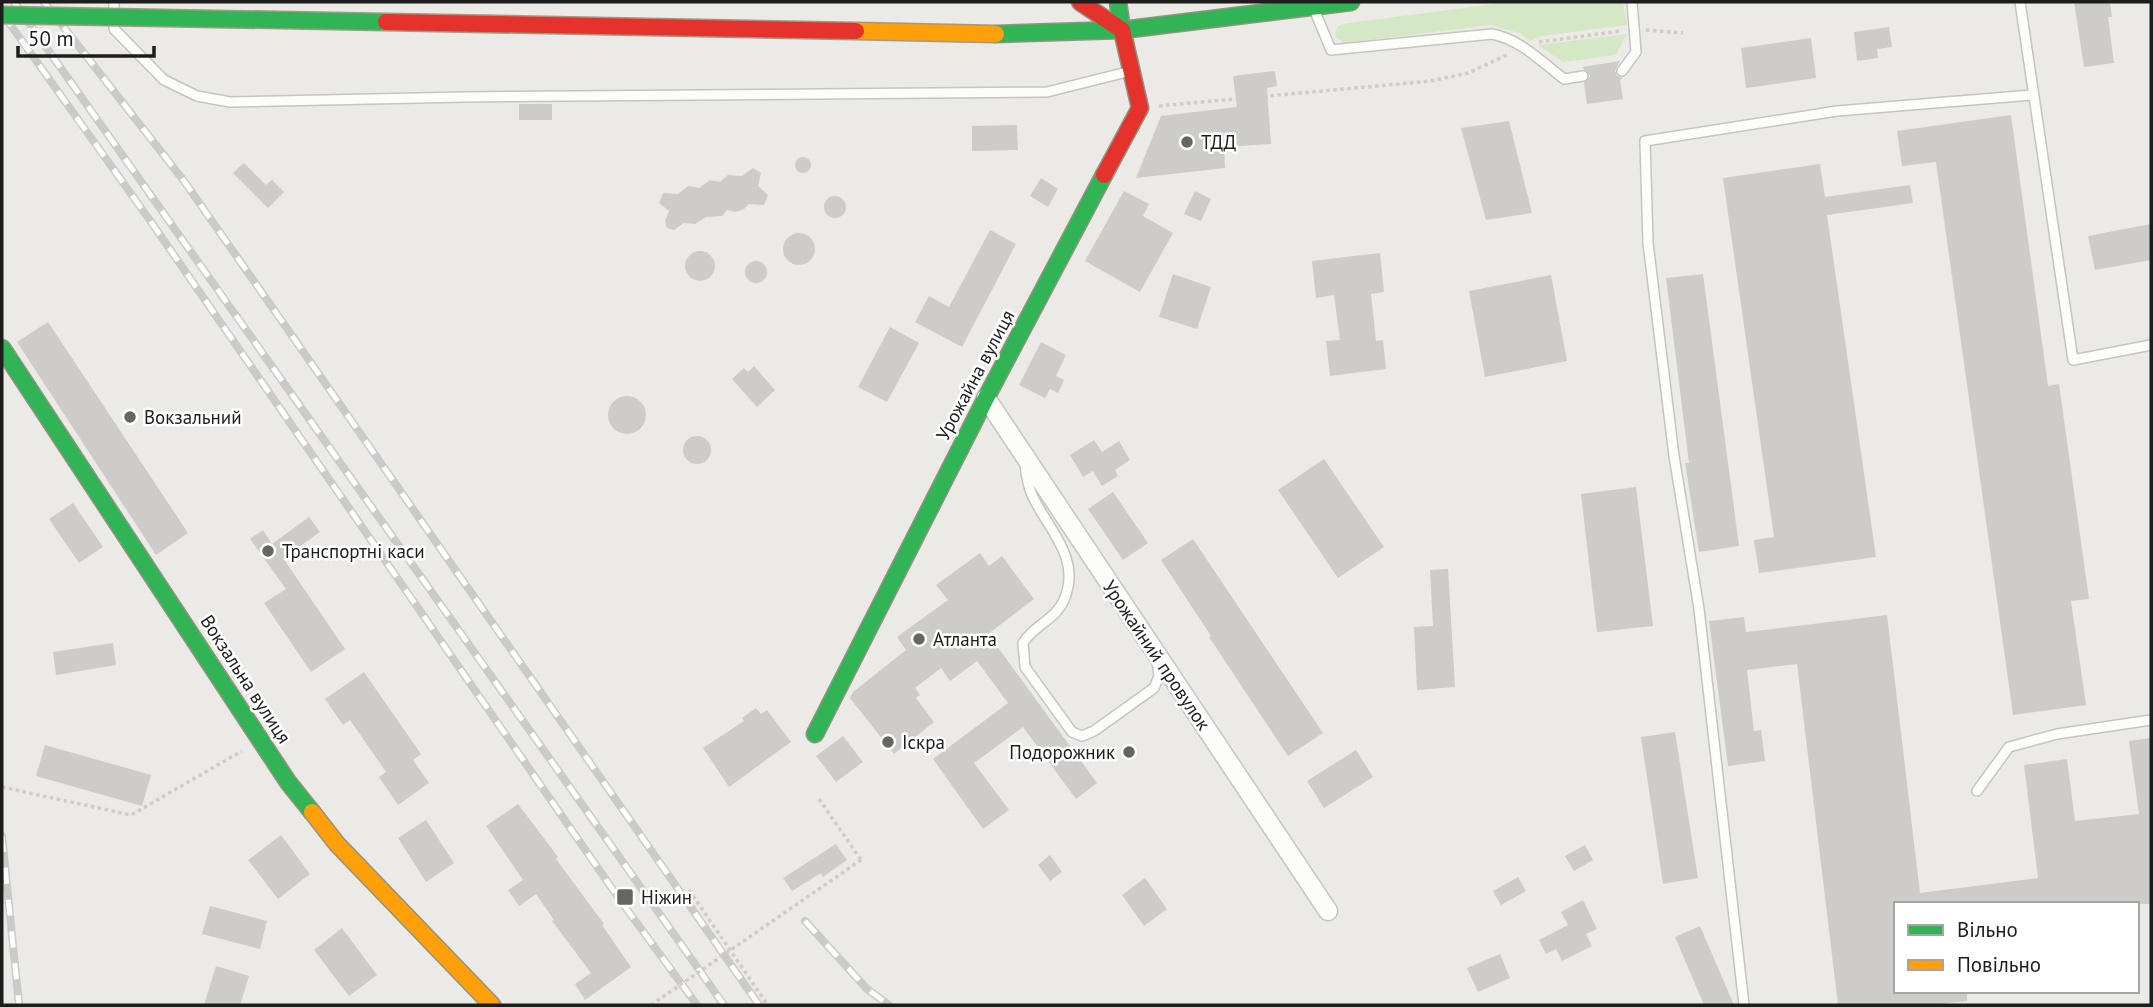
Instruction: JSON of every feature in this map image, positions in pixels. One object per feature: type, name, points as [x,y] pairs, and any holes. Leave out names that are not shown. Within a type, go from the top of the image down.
[{"type":"street","points":[[1080,2],[1122,30]]},
{"type":"street","points":[[1118,2],[1140,108]]},
{"type":"street","points":[[2,15],[996,34],[1122,30],[1351,2]]},
{"type":"street","name":"Урожайна вулиця","points":[[815,734],[986,398],[1140,108]]},
{"type":"street","name":"Вокзальна вулиця","points":[[2,348],[288,782],[337,844],[492,1005]]},
{"type":"street","name":"Урожайний провулок","points":[[986,398],[1328,911]]},
{"type":"lane","points":[[114,2],[114,29],[164,80],[197,96],[230,102],[1048,92],[1132,71]]},
{"type":"lane","points":[[1622,71],[1636,52],[1632,2]]},
{"type":"lane","points":[[2020,2],[2073,360],[2151,345]]},
{"type":"lane","points":[[1313,7],[1331,50],[1492,34],[1523,47],[1564,79],[1583,76]]},
{"type":"lane","points":[[1744,1005],[1699,610],[1674,456],[1648,243],[1646,141],[1837,111],[2032,95]]},
{"type":"lane","points":[[1024,455],[1031,492],[1064,549],[1068,568],[1064,601],[1023,643],[1025,667],[1072,732],[1087,736],[1154,688],[1159,676],[1152,648]]},
{"type":"lane","points":[[1977,792],[2009,747],[2067,732],[2151,720]]},
{"type":"path","points":[[1140,108],[1431,81],[1468,73],[1542,41],[1634,29],[1683,33]]},
{"type":"path","points":[[2,787],[131,815],[261,739]]},
{"type":"path","points":[[651,1005],[861,860],[819,799]]},
{"type":"path","points":[[689,890],[767,1004]]},
{"type":"green space","points":[[1509,2],[1623,2],[1627,25],[1542,36],[1530,41],[1519,33],[1490,25],[1345,43],[1335,37],[1337,27],[1342,24]]},
{"type":"green space","points":[[1627,34],[1616,55],[1563,62],[1538,45]]},
{"type":"building","points":[[2074,2],[2110,2],[2112,17],[2108,17],[2114,63],[2084,67]]},
{"type":"building","points":[[1889,27],[1892,47],[1877,49],[1878,58],[1857,61],[1854,32]]},
{"type":"building","points":[[1811,38],[1816,78],[1746,88],[1741,48]]},
{"type":"building","points":[[1620,61],[1615,71],[1617,76],[1623,78],[1620,80],[1623,99],[1587,104],[1584,83],[1590,76],[1582,67]]},
{"type":"building","points":[[1275,71],[1277,86],[1267,88],[1271,144],[1224,147],[1225,168],[1136,178],[1161,116],[1237,107],[1233,76]]},
{"type":"building","points":[[519,104],[552,104],[552,120],[519,120]]},
{"type":"building","points":[[2011,115],[2048,386],[2059,384],[2089,599],[2071,601],[2086,705],[2013,715],[1936,162],[1902,166],[1897,131]]},
{"type":"building","points":[[1509,121],[1532,213],[1486,220],[1461,128]]},
{"type":"building","points":[[1017,125],[1018,150],[972,151],[972,126]]},
{"type":"building","points":[[800,157],[806,157],[811,165],[809,171],[800,173],[795,168],[795,162]]},
{"type":"building","points":[[244,163],[266,185],[272,180],[284,192],[268,208],[233,173]]},
{"type":"building","points":[[1820,164],[1825,197],[1910,185],[1913,203],[1827,215],[1876,557],[1759,573],[1754,540],[1774,537],[1723,178]]},
{"type":"building","points":[[753,168],[761,173],[758,186],[768,195],[764,205],[749,204],[736,212],[727,210],[722,216],[706,217],[695,224],[684,223],[674,230],[667,228],[665,221],[669,211],[659,203],[663,193],[678,194],[688,186],[699,188],[710,180],[720,182],[728,175],[742,176]]},
{"type":"building","points":[[1041,178],[1058,189],[1048,207],[1030,196]]},
{"type":"building","points":[[1124,191],[1149,204],[1143,216],[1173,233],[1140,292],[1085,261]]},
{"type":"building","points":[[1195,191],[1211,199],[1201,221],[1184,214]]},
{"type":"building","points":[[835,196],[843,199],[846,207],[843,215],[835,218],[827,215],[824,207],[827,199]]},
{"type":"building","points":[[2151,224],[2151,260],[2095,270],[2088,236]]},
{"type":"building","points":[[990,230],[1016,244],[962,347],[915,322],[929,296],[949,307]]},
{"type":"building","points":[[799,233],[811,237],[815,249],[811,261],[799,265],[787,261],[783,249],[787,237]]},
{"type":"building","points":[[700,251],[711,255],[715,266],[711,277],[700,281],[689,277],[685,266],[689,255]]},
{"type":"building","points":[[1380,253],[1384,292],[1371,294],[1376,341],[1383,340],[1386,369],[1330,376],[1326,341],[1340,340],[1334,295],[1316,298],[1312,261]]},
{"type":"building","points":[[756,261],[764,264],[767,272],[764,280],[756,283],[748,280],[745,272],[748,264]]},
{"type":"building","points":[[1173,274],[1211,287],[1197,329],[1159,317]]},
{"type":"building","points":[[1703,274],[1739,546],[1699,552],[1685,463],[1689,463],[1666,278]]},
{"type":"building","points":[[1551,275],[1567,361],[1485,377],[1469,291]]},
{"type":"building","points":[[48,322],[188,533],[156,555],[17,342]]},
{"type":"building","points":[[890,327],[919,343],[887,402],[858,387]]},
{"type":"building","points":[[1041,342],[1066,355],[1056,376],[1064,380],[1058,393],[1050,389],[1045,398],[1019,385]]},
{"type":"building","points":[[754,366],[775,390],[757,407],[732,379],[744,368],[748,372]]},
{"type":"building","points":[[627,396],[640,402],[646,415],[640,428],[627,434],[614,428],[608,415],[614,402]]},
{"type":"building","points":[[697,436],[707,440],[711,450],[707,460],[697,464],[687,460],[683,450],[687,440]]},
{"type":"building","points":[[1094,440],[1102,452],[1119,441],[1130,460],[1115,470],[1118,476],[1102,486],[1093,471],[1083,477],[1070,455]]},
{"type":"building","points":[[1324,459],[1384,547],[1338,578],[1278,490]]},
{"type":"building","points":[[1636,487],[1653,626],[1597,632],[1581,494]]},
{"type":"building","points":[[1113,492],[1148,543],[1123,560],[1088,509]]},
{"type":"building","points":[[73,503],[103,547],[79,563],[49,519]]},
{"type":"building","points":[[309,517],[320,532],[283,558],[345,649],[311,672],[264,603],[286,589],[250,539],[263,530],[272,544]]},
{"type":"building","points":[[1193,539],[1323,733],[1288,756],[1161,560]]},
{"type":"building","points":[[980,553],[989,566],[1002,556],[1034,599],[988,634],[1097,783],[1076,799],[1023,727],[974,763],[1009,810],[983,829],[933,759],[1008,703],[977,661],[950,681],[941,668],[915,688],[920,695],[916,698],[934,722],[894,754],[850,698],[853,692],[906,650],[897,637],[948,600],[936,585]]},
{"type":"building","points":[[1448,569],[1455,687],[1417,690],[1414,627],[1433,626],[1430,570]]},
{"type":"building","points":[[1887,615],[1920,893],[2038,878],[2024,765],[2067,759],[2075,821],[2139,814],[2129,741],[2151,738],[2151,904],[1894,902],[1894,993],[1967,993],[1967,1001],[1931,1005],[1838,1005],[1797,664],[1747,670],[1754,731],[1761,730],[1765,761],[1728,766],[1709,621],[1744,617],[1746,632]]},
{"type":"building","points":[[113,643],[116,665],[56,675],[53,652]]},
{"type":"building","points":[[364,672],[421,754],[413,760],[429,783],[398,805],[379,777],[386,772],[350,720],[343,725],[325,699]]},
{"type":"building","points":[[756,708],[761,714],[767,710],[791,742],[729,787],[703,748],[744,721],[742,718]]},
{"type":"building","points":[[1675,732],[1698,878],[1663,884],[1641,737]]},
{"type":"building","points":[[843,736],[863,762],[836,782],[816,756]]},
{"type":"building","points":[[45,745],[151,775],[142,806],[36,776]]},
{"type":"building","points":[[1356,750],[1373,777],[1324,808],[1307,781]]},
{"type":"building","points":[[518,804],[558,857],[556,859],[604,924],[602,925],[631,967],[585,1000],[575,984],[591,973],[552,921],[554,920],[536,894],[519,906],[508,890],[523,880],[486,826]]},
{"type":"building","points":[[426,820],[454,863],[426,882],[398,838]]},
{"type":"building","points":[[281,835],[310,874],[278,899],[248,860]]},
{"type":"building","points":[[836,844],[847,860],[823,877],[821,873],[792,891],[783,878]]},
{"type":"building","points":[[1585,845],[1593,860],[1574,871],[1565,856]]},
{"type":"building","points":[[1050,855],[1062,872],[1050,881],[1038,865]]},
{"type":"building","points":[[1518,877],[1526,891],[1501,905],[1493,891]]},
{"type":"building","points":[[1145,878],[1167,909],[1144,926],[1122,895]]},
{"type":"building","points":[[1583,900],[1597,929],[1586,934],[1592,946],[1562,961],[1556,949],[1546,954],[1539,940],[1568,925],[1561,912]]},
{"type":"building","points":[[210,906],[267,921],[260,949],[202,934]]},
{"type":"building","points":[[1700,926],[1734,1005],[1704,1005],[1675,937]]},
{"type":"building","points":[[342,928],[377,975],[349,996],[314,950]]},
{"type":"building","points":[[1500,954],[1510,978],[1478,992],[1467,968]]},
{"type":"building","points":[[216,966],[249,976],[240,1005],[204,1005]]},
{"type":"railway","points":[[14,2],[724,1005]]},
{"type":"railway","points":[[44,2],[184,181],[759,1005]]},
{"type":"railway","points":[[2,13],[149,219],[620,900],[697,1005]]},
{"type":"railway","points":[[2,836],[19,1005]]},
{"type":"railway","points":[[805,921],[867,989],[889,1005]]},
{"type":"traffic: fast","points":[[1118,2],[1122,30]]},
{"type":"traffic: fast","points":[[996,34],[1122,30],[1351,2]]},
{"type":"traffic: fast","points":[[2,15],[386,22]]},
{"type":"traffic: fast","points":[[815,734],[986,398],[1104,175]]},
{"type":"traffic: fast","points":[[2,348],[288,782],[312,812]]},
{"type":"traffic: slow","points":[[856,31],[996,34]]},
{"type":"traffic: slow","points":[[312,812],[337,844],[492,1005]]},
{"type":"traffic: jam","points":[[1080,2],[1122,30],[1140,108],[1104,175]]},
{"type":"traffic: jam","points":[[386,22],[856,31]]},
{"type":"place","name":"ТДД","points":[[1187,142]]},
{"type":"place","name":"Вокзальний","points":[[130,417]]},
{"type":"place","name":"Транспортні каси","points":[[268,551]]},
{"type":"place","name":"Атланта","points":[[919,639]]},
{"type":"place","name":"Іскра","points":[[888,742]]},
{"type":"place","name":"Подорожник","points":[[1129,752]]},
{"type":"place","name":"Ніжин","points":[[625,897]]}]
